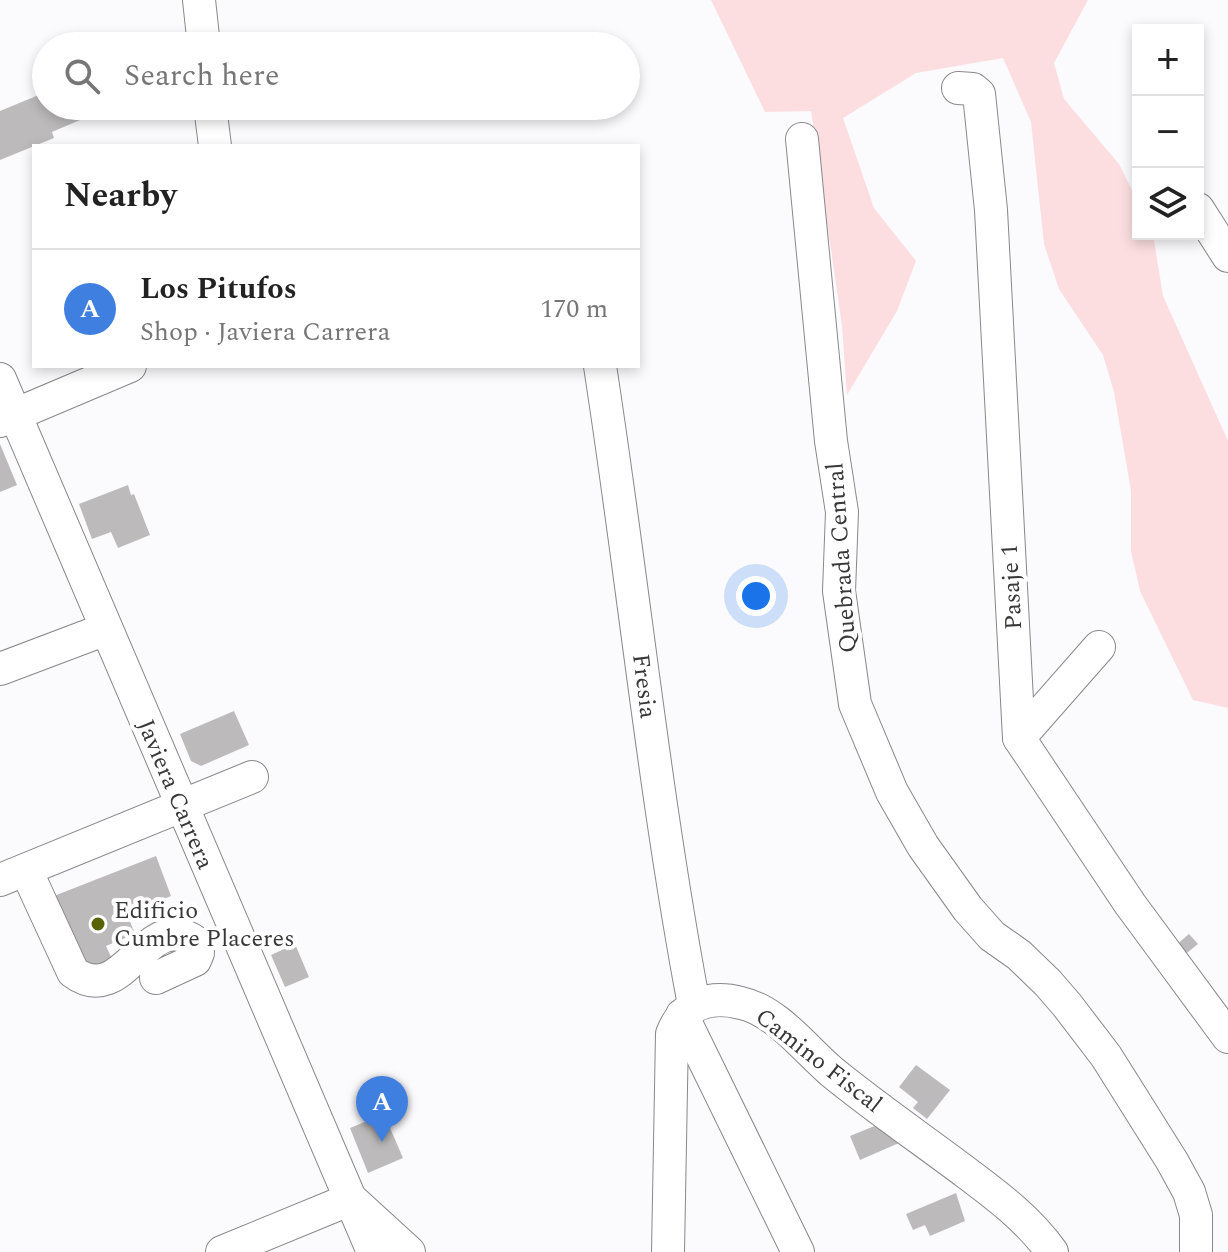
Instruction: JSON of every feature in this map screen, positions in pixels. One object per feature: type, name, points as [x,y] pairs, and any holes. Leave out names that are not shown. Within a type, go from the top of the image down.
[{"type":"street","points":[[199,0],[202,32]]},
{"type":"street","name":"Pasaje 1","points":[[958,88],[973,89],[979,94],[991,210],[1019,738]]},
{"type":"street","points":[[212,120],[215,144]]},
{"type":"street","name":"Quebrada Central","points":[[802,139],[831,441],[842,512],[839,591],[855,704],[892,792],[923,846],[968,909],[992,936],[1019,955],[1067,1005],[1106,1056],[1172,1161],[1189,1192],[1196,1215],[1196,1252]]},
{"type":"street","points":[[1204,218],[1228,256]]},
{"type":"street","points":[[8,417],[125,368]]},
{"type":"street","name":"Fresia","points":[[600,368],[688,1010]]},
{"type":"street","name":"Javiera Carrera","points":[[0,379],[8,417],[106,629],[373,1252]]},
{"type":"street","points":[[0,669],[106,629]]},
{"type":"street","points":[[1099,647],[1019,738],[1130,904],[1228,1037]]},
{"type":"street","points":[[156,978],[195,960],[197,943],[186,935],[172,933],[157,939],[119,973],[101,982],[86,982],[73,972],[13,875],[252,777]]},
{"type":"street","name":"Camino Fiscal","points":[[688,1010],[714,1000],[741,1003],[767,1015],[833,1072],[1022,1215],[1052,1252]]},
{"type":"street","points":[[668,1252],[671,1046],[672,1034],[688,1010]]},
{"type":"street","points":[[688,1010],[798,1252]]},
{"type":"street","points":[[222,1252],[351,1199],[409,1252]]},
{"type":"shaded area","points":[[711,0],[1088,0],[1054,63],[1064,99],[1119,164],[1132,190],[1132,240],[1154,240],[1163,296],[1228,441],[1228,708],[1193,700],[1140,591],[1131,551],[1131,491],[1114,392],[1103,355],[1059,289],[1044,244],[1031,122],[1003,58],[916,73],[843,118],[874,208],[916,261],[897,311],[847,395],[842,326],[811,111],[765,112]]},
{"type":"building","points":[[32,98],[32,120],[80,120],[52,132],[54,138],[32,144],[32,147],[0,160],[0,111]]},
{"type":"building","points":[[0,444],[17,485],[0,492]]},
{"type":"building","points":[[128,485],[150,535],[118,548],[111,532],[92,539],[79,504]]},
{"type":"building","points":[[234,711],[249,745],[201,766],[191,761],[180,734]]},
{"type":"building","name":"Edificio Cumbre Placeres","points":[[156,856],[171,896],[127,914],[135,934],[106,946],[114,963],[85,974],[54,896]]},
{"type":"building","points":[[1189,934],[1198,944],[1183,956],[1175,946]]},
{"type":"building","points":[[295,944],[309,977],[285,987],[271,955]]},
{"type":"building","points":[[916,1065],[950,1090],[927,1119],[913,1108],[918,1102],[899,1087]]},
{"type":"building","points":[[384,1114],[403,1158],[368,1173],[350,1128]]},
{"type":"building","points":[[877,1125],[899,1143],[860,1160],[850,1136]]},
{"type":"building","points":[[956,1193],[965,1221],[930,1236],[925,1225],[913,1230],[906,1214]]},
{"type":"place","name":"Edificio Cumbre Placeres","points":[[98,924]]},
{"type":"place","name":"Los Pitufos","points":[[382,1142]]}]
